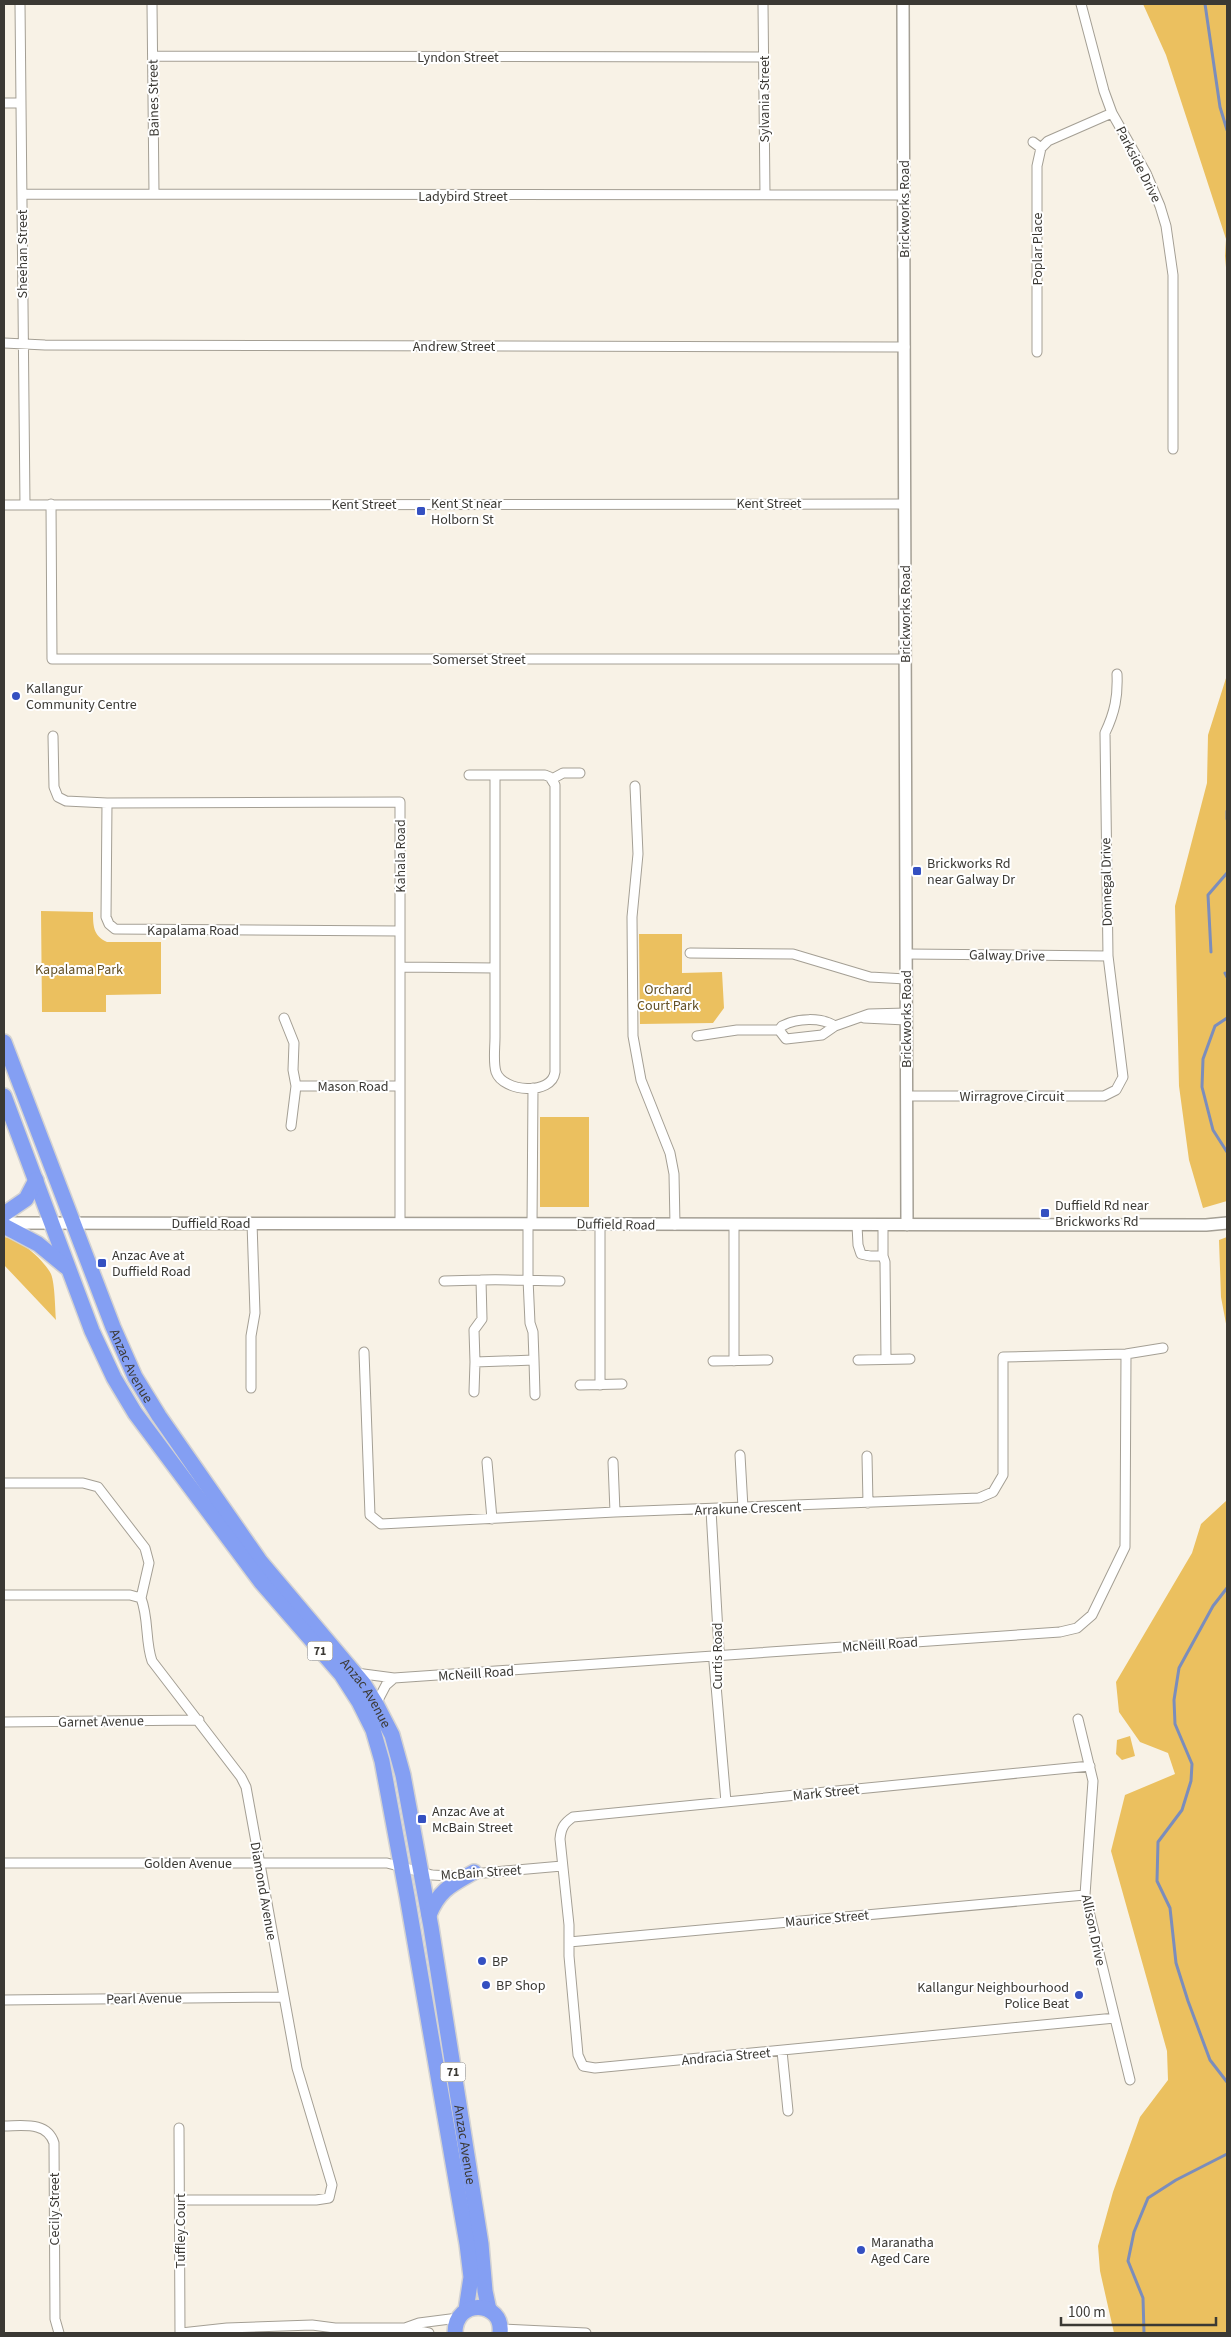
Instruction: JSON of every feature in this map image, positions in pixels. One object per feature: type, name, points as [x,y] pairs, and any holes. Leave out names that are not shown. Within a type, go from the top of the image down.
[{"type":"highway","name":"Anzac Avenue","points":[[4,1042],[124,1356],[149,1401],[260,1561],[356,1673],[376,1704],[398,1754],[429,1915],[481,2244],[485,2291],[489,2310]]},
{"type":"highway","name":"Anzac Avenue","points":[[4,1096],[68,1269],[101,1352],[114,1378],[135,1413],[261,1582],[341,1674],[360,1702],[378,1745],[468,2244],[471,2277],[462,2314]]},
{"type":"highway","points":[[4,1214],[26,1199],[36,1180]]},
{"type":"highway","points":[[4,1224],[38,1244],[68,1269]]},
{"type":"highway","points":[[429,1915],[440,1894],[445,1889],[474,1872]]},
{"type":"highway","points":[[462,2314],[478,2307],[489,2310]]},
{"type":"highway","name":"71","points":[[489,2310],[495,2315],[500,2331]]},
{"type":"highway","name":"71","points":[[455,2333],[462,2314]]},
{"type":"street","name":"Sheehan Street","points":[[20,4],[25,505]]},
{"type":"street","name":"Baines Street","points":[[152,4],[154,193]]},
{"type":"street","name":"Sylvania Street","points":[[763,4],[765,195]]},
{"type":"street","name":"Brickworks Road","points":[[904,4],[907,1225]]},
{"type":"street","name":"Parkside Drive","points":[[1081,4],[1098,72],[1112,113],[1157,198],[1170,243],[1172,275],[1173,449]]},
{"type":"street","name":"Lyndon Street","points":[[153,56],[764,57]]},
{"type":"street","points":[[4,103],[21,103]]},
{"type":"street","points":[[1033,142],[1041,148],[1048,141],[1112,113]]},
{"type":"street","name":"Poplar Place","points":[[1037,352],[1037,166],[1041,148]]},
{"type":"street","name":"Ladybird Street","points":[[22,194],[154,193],[391,196],[904,195]]},
{"type":"street","name":"Andrew Street","points":[[4,343],[905,347]]},
{"type":"street","name":"Somerset Street","points":[[51,504],[52,659],[905,659]]},
{"type":"street","name":"Kent Street","points":[[4,505],[905,504]]},
{"type":"street","name":"Donnegal Drive","points":[[1116,1090],[1123,1077],[1108,956],[1106,733],[1115,712],[1118,694],[1117,674]]},
{"type":"street","name":"Kahala Road","points":[[53,736],[54,787],[58,797],[66,801],[107,803],[400,802],[400,1223]]},
{"type":"street","points":[[552,779],[563,773],[580,773]]},
{"type":"street","points":[[469,775],[496,775],[545,775],[552,779],[556,789],[555,1072],[552,1081],[548,1085],[533,1088],[506,1083],[501,1080],[496,1070],[496,775]]},
{"type":"street","points":[[635,786],[638,854],[632,917],[633,1036],[641,1080],[670,1153],[674,1174],[675,1225]]},
{"type":"street","name":"Kapalama Road","points":[[107,803],[106,916],[109,924],[115,929],[400,931]]},
{"type":"street","points":[[690,953],[792,954],[870,977],[906,979]]},
{"type":"street","name":"Galway Drive","points":[[906,954],[1108,956]]},
{"type":"street","points":[[401,968],[495,968]]},
{"type":"street","points":[[779,1030],[782,1036],[790,1039],[822,1035],[835,1026],[869,1014],[906,1017]]},
{"type":"street","points":[[284,1018],[294,1043],[293,1070],[296,1086],[291,1126]]},
{"type":"street","points":[[697,1036],[737,1030],[779,1030],[782,1026],[796,1022],[824,1020],[835,1026]]},
{"type":"street","name":"Mason Road","points":[[296,1086],[400,1086]]},
{"type":"street","points":[[533,1088],[528,1279],[530,1323],[534,1332],[535,1395]]},
{"type":"street","name":"Wirragrove Circuit","points":[[906,1096],[1104,1096],[1116,1090]]},
{"type":"street","points":[[251,1388],[251,1336],[255,1313],[252,1223]]},
{"type":"street","name":"Duffield Road","points":[[4,1224],[1206,1225],[1227,1223]]},
{"type":"street","points":[[600,1224],[600,1385]]},
{"type":"street","points":[[734,1225],[734,1361]]},
{"type":"street","points":[[857,1225],[858,1245],[861,1254],[883,1256]]},
{"type":"street","points":[[883,1225],[886,1359]]},
{"type":"street","points":[[444,1280],[528,1279],[560,1281]]},
{"type":"street","points":[[474,1392],[474,1330],[482,1319],[481,1280]]},
{"type":"street","name":"Arrakune Crescent","points":[[364,1352],[370,1515],[381,1524],[615,1512],[710,1510],[979,1498],[993,1492],[1003,1475],[1003,1356],[1126,1354],[1163,1348]]},
{"type":"street","name":"McNeill Road","points":[[356,1673],[394,1678],[1060,1632],[1077,1628],[1085,1622],[1097,1605],[1124,1547],[1126,1354]]},
{"type":"street","points":[[858,1360],[910,1359]]},
{"type":"street","points":[[475,1362],[534,1360]]},
{"type":"street","points":[[713,1361],[768,1360]]},
{"type":"street","points":[[580,1385],[622,1384]]},
{"type":"street","points":[[740,1455],[743,1508]]},
{"type":"street","points":[[867,1456],[868,1503]]},
{"type":"street","points":[[487,1462],[492,1519]]},
{"type":"street","points":[[613,1462],[615,1512]]},
{"type":"street","points":[[4,1483],[84,1482],[98,1487],[145,1548],[149,1563],[141,1598],[130,1595],[4,1596]]},
{"type":"street","name":"Curtis Road","points":[[710,1510],[719,1650],[714,1662],[726,1802]]},
{"type":"street","name":"Diamond Avenue","points":[[141,1598],[146,1612],[148,1650],[152,1661],[199,1720],[241,1777],[246,1788],[297,2068],[332,2185],[329,2198],[180,2200]]},
{"type":"street","points":[[376,1704],[386,1685],[394,1678]]},
{"type":"street","name":"Garnet Avenue","points":[[4,1722],[199,1720]]},
{"type":"street","name":"Allison Drive","points":[[1078,1720],[1090,1766],[1093,1794],[1085,1877],[1086,1895],[1130,2080]]},
{"type":"street","name":"Mark Street","points":[[564,1823],[573,1817],[583,1815],[1090,1766]]},
{"type":"street","name":"Andracia Street","points":[[564,1823],[560,1830],[562,1866],[569,1925],[578,2055],[583,2066],[595,2068],[1115,2018]]},
{"type":"street","name":"Golden Avenue","points":[[4,1862],[386,1863],[401,1866]]},
{"type":"street","name":"McBain Street","points":[[401,1866],[422,1873],[450,1876],[474,1872],[562,1866]]},
{"type":"street","name":"Maurice Street","points":[[569,1942],[1086,1895]]},
{"type":"street","name":"Pearl Avenue","points":[[4,2000],[283,1997]]},
{"type":"street","points":[[782,2051],[788,2112]]},
{"type":"street","name":"Cecily Street","points":[[4,2126],[42,2128],[52,2136],[54,2143],[55,2319],[58,2333]]},
{"type":"street","name":"Tuffley Court","points":[[179,2128],[181,2333]]},
{"type":"street","points":[[405,2328],[462,2314]]},
{"type":"street","points":[[181,2333],[227,2328],[312,2325],[335,2328],[405,2328],[429,2333]]},
{"type":"street","points":[[500,2331],[586,2333]]},
{"type":"green space","points":[[1143,4],[1227,4],[1227,279],[1226,239],[1166,55]]},
{"type":"green space","points":[[1227,675],[1227,1201],[1203,1208],[1189,1160],[1179,1086],[1175,906],[1207,783],[1208,735]]},
{"type":"green space","name":"Kapalama Park","points":[[41,911],[93,912],[96,933],[102,940],[107,942],[161,942],[161,994],[106,995],[106,1012],[42,1012]]},
{"type":"green space","name":"Orchard Court Park","points":[[639,934],[682,934],[682,973],[722,972],[724,1008],[713,1023],[640,1024]]},
{"type":"green space","points":[[540,1117],[589,1117],[589,1207],[540,1207]]},
{"type":"green space","points":[[4,1237],[24,1245],[48,1268],[53,1284],[56,1320],[4,1265]]},
{"type":"green space","points":[[1227,1237],[1227,1329],[1221,1297],[1219,1240]]},
{"type":"green space","points":[[1227,1437],[1227,2333],[1114,2333],[1100,2271],[1098,2246],[1113,2192],[1140,2117],[1168,2080],[1167,2051],[1111,1851],[1125,1795],[1175,1774],[1168,1753],[1140,1742],[1119,1712],[1116,1682],[1192,1553],[1201,1524],[1226,1501]]},
{"type":"green space","points":[[1130,1736],[1135,1756],[1122,1760],[1116,1754],[1117,1740]]},
{"type":"waterway","points":[[1205,4],[1220,107],[1227,130]]},
{"type":"waterway","points":[[1227,811],[1227,819]]},
{"type":"waterway","points":[[1211,952],[1208,895],[1227,873]]},
{"type":"waterway","points":[[1225,973],[1227,977]]},
{"type":"waterway","points":[[1227,1018],[1215,1026],[1203,1059],[1202,1087],[1213,1130],[1227,1152]]},
{"type":"waterway","points":[[1227,1588],[1213,1606],[1179,1668],[1174,1700],[1175,1724],[1192,1764],[1191,1781],[1182,1810],[1158,1842],[1157,1881],[1170,1908],[1176,1963],[1188,2001],[1210,2060],[1227,2082]]},
{"type":"waterway","points":[[1144,2333],[1143,2298],[1128,2261],[1134,2232],[1148,2198],[1176,2180],[1227,2154]]},
{"type":"place","name":"Kent St near Holborn St","points":[[421,511]]},
{"type":"place","name":"Kallangur Community Centre","points":[[16,696]]},
{"type":"place","name":"Brickworks Rd near Galway Dr","points":[[917,871]]},
{"type":"place","name":"Duffield Rd near Brickworks Rd","points":[[1045,1213]]},
{"type":"place","name":"Anzac Ave at Duffield Road","points":[[102,1263]]},
{"type":"place","name":"Anzac Ave at McBain Street","points":[[422,1819]]},
{"type":"place","name":"BP","points":[[482,1961]]},
{"type":"place","name":"BP Shop","points":[[486,1985]]},
{"type":"place","name":"Kallangur Neighbourhood Police Beat","points":[[1079,1995]]},
{"type":"place","name":"Maranatha Aged Care","points":[[861,2250]]}]
